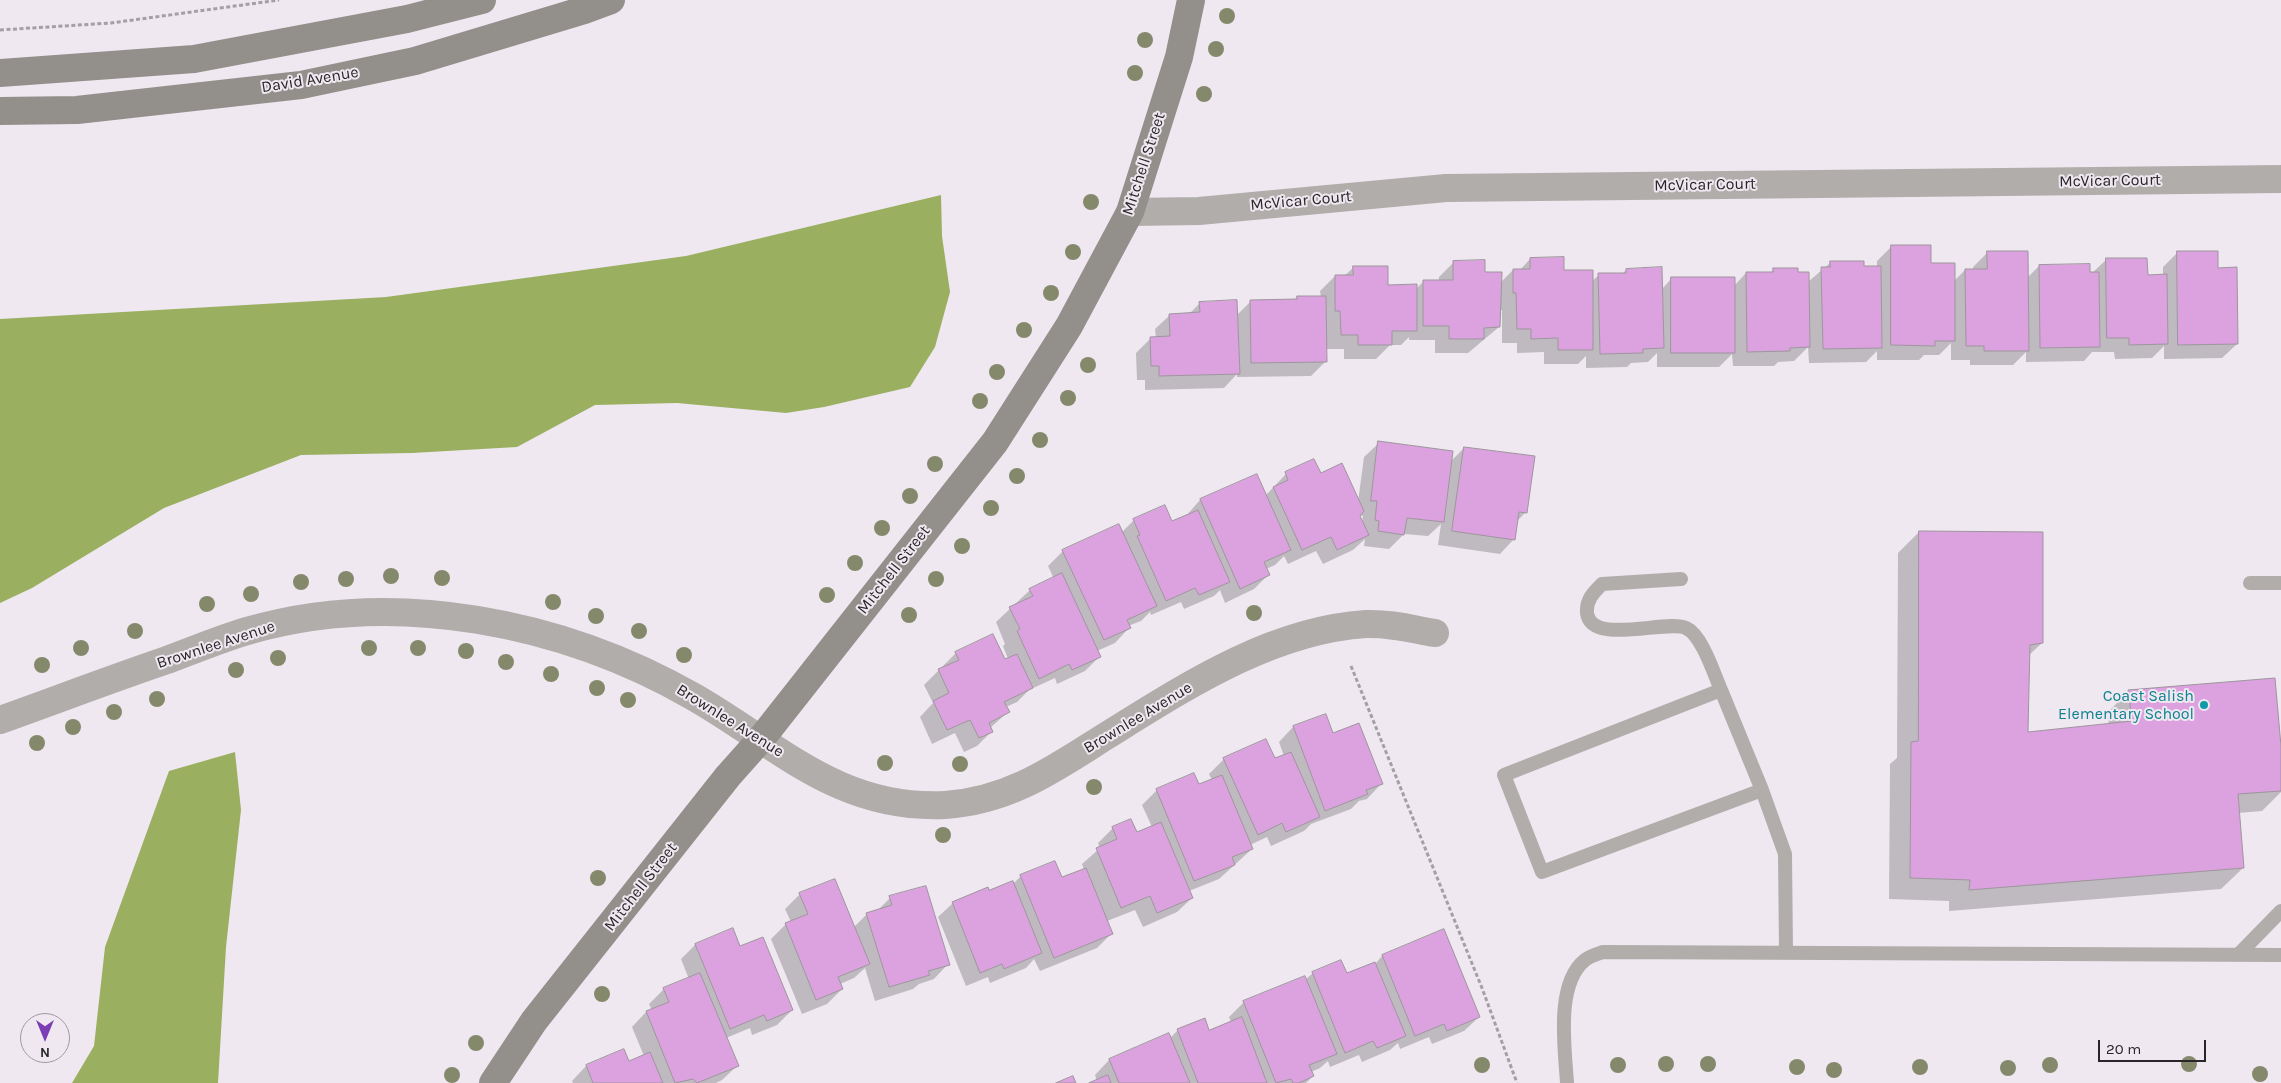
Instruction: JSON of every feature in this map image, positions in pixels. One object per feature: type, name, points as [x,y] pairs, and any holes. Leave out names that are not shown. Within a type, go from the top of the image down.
[{"type":"street","points":[[0,73],[194,59],[407,19],[482,0]]},
{"type":"street","name":"David Avenue","points":[[0,111],[77,110],[300,84],[415,61],[584,10],[611,0]]},
{"type":"street","name":"Mitchell Street","points":[[492,1083],[534,1020],[728,776],[761,739],[995,442],[1070,326],[1130,212],[1179,57],[1190,0]]},
{"type":"street","name":"McVicar Court","points":[[1130,212],[1199,211],[1446,188],[2281,179]]},
{"type":"street","name":"Brownlee Avenue","points":[[0,720],[248,631],[314,617],[383,613],[440,615],[490,621],[567,642],[648,672],[695,698],[827,781],[858,794],[902,803],[944,805],[1002,793],[1049,773],[1106,736],[1205,677],[1268,648],[1301,637],[1350,626],[1370,624],[1390,625],[1435,633]]},
{"type":"lane","points":[[1681,579],[1602,584],[1590,597],[1587,607],[1588,618],[1596,626],[1615,631],[1677,625],[1688,628],[1700,644],[1762,790],[1785,854],[1786,952]]},
{"type":"lane","points":[[2250,583],[2281,582]]},
{"type":"lane","points":[[1721,690],[1504,775],[1542,872],[1762,790]]},
{"type":"lane","points":[[2238,954],[2281,911]]},
{"type":"lane","points":[[1567,1083],[1564,1013],[1568,990],[1575,973],[1585,960],[1603,952],[2281,955]]},
{"type":"path","points":[[0,30],[111,23],[279,0]]},
{"type":"path","points":[[1352,666],[1482,988],[1517,1083]]},
{"type":"green space","points":[[941,195],[942,236],[950,292],[935,347],[910,387],[824,407],[786,413],[677,403],[595,405],[517,447],[412,453],[301,455],[164,508],[32,588],[0,603],[0,319],[386,297],[686,256]]},
{"type":"green space","points":[[235,752],[241,810],[226,947],[218,1083],[72,1083],[94,1046],[105,947],[169,771]]},
{"type":"building","points":[[1891,245],[1931,245],[1931,263],[1955,263],[1955,341],[1935,341],[1935,346],[1891,345]]},
{"type":"building","points":[[1987,251],[2028,251],[2029,351],[1984,351],[1984,346],[1966,346],[1965,269],[1987,269]]},
{"type":"building","points":[[2177,251],[2218,251],[2218,268],[2237,267],[2238,344],[2178,345]]},
{"type":"building","points":[[1564,257],[1564,270],[1593,270],[1593,350],[1558,350],[1558,338],[1531,339],[1531,329],[1517,329],[1516,293],[1513,293],[1513,269],[1530,269],[1530,258]]},
{"type":"building","points":[[2106,258],[2147,258],[2148,275],[2167,274],[2168,344],[2129,345],[2129,338],[2107,338]]},
{"type":"building","points":[[1485,260],[1485,272],[1502,272],[1500,327],[1484,328],[1484,339],[1449,339],[1449,326],[1423,326],[1423,280],[1453,280],[1453,261]]},
{"type":"building","points":[[1830,261],[1864,261],[1864,266],[1881,266],[1882,348],[1823,349],[1821,267],[1830,267]]},
{"type":"building","points":[[2090,264],[2090,272],[2099,272],[2100,347],[2040,348],[2039,265]]},
{"type":"building","points":[[1353,266],[1388,266],[1388,285],[1417,284],[1417,331],[1392,331],[1392,345],[1358,345],[1358,335],[1341,335],[1340,311],[1335,311],[1335,275],[1353,275]]},
{"type":"building","points":[[1662,267],[1664,348],[1643,349],[1643,353],[1600,354],[1598,273],[1626,273],[1626,269]]},
{"type":"building","points":[[1773,268],[1798,268],[1798,272],[1809,272],[1810,347],[1790,348],[1790,351],[1747,352],[1746,272],[1773,272]]},
{"type":"building","points":[[1671,277],[1735,277],[1735,353],[1671,353]]},
{"type":"building","points":[[1297,296],[1326,296],[1327,362],[1251,363],[1250,300],[1297,299]]},
{"type":"building","points":[[1237,300],[1240,374],[1159,376],[1159,366],[1151,366],[1150,337],[1170,336],[1169,314],[1200,312],[1199,302]]},
{"type":"building","points":[[1378,441],[1453,451],[1444,522],[1407,518],[1404,535],[1378,531],[1379,521],[1375,520],[1377,501],[1371,501]]},
{"type":"building","points":[[1464,447],[1535,456],[1527,513],[1519,512],[1515,540],[1452,531]]},
{"type":"building","points":[[1314,459],[1321,473],[1342,463],[1364,511],[1360,516],[1369,535],[1337,550],[1331,537],[1302,550],[1273,487],[1288,480],[1285,472]]},
{"type":"building","points":[[1257,474],[1291,550],[1264,562],[1270,575],[1240,589],[1200,499]]},
{"type":"building","points":[[1165,505],[1172,521],[1198,510],[1230,582],[1199,595],[1195,588],[1166,601],[1137,536],[1140,535],[1133,519]]},
{"type":"building","points":[[1119,524],[1157,606],[1127,620],[1131,628],[1104,640],[1062,550]]},
{"type":"building","name":"Coast Salish Elementary School","points":[[1919,531],[2043,532],[2043,643],[2030,645],[2028,732],[2132,721],[2128,690],[2275,678],[2281,746],[2281,791],[2238,794],[2244,868],[1969,890],[1970,880],[1910,878],[1911,742],[1918,741]]},
{"type":"building","points":[[1062,573],[1101,657],[1072,670],[1069,664],[1039,679],[1017,631],[1020,629],[1009,607],[1033,596],[1029,589]]},
{"type":"building","points":[[993,634],[1005,659],[1017,654],[1033,688],[1004,702],[1010,712],[989,723],[993,732],[979,738],[970,720],[947,730],[933,701],[949,693],[938,669],[959,660],[955,652]]},
{"type":"building","points":[[1326,714],[1333,733],[1359,723],[1383,784],[1366,790],[1368,794],[1325,811],[1293,726]]},
{"type":"building","points":[[1266,739],[1275,758],[1291,752],[1320,817],[1286,832],[1282,823],[1258,835],[1223,758]]},
{"type":"building","points":[[1194,773],[1199,784],[1222,775],[1253,849],[1232,857],[1235,865],[1194,881],[1156,789]]},
{"type":"building","points":[[1131,819],[1137,832],[1161,822],[1193,898],[1157,913],[1150,896],[1121,908],[1096,848],[1117,839],[1112,827]]},
{"type":"building","points":[[1055,861],[1062,877],[1086,868],[1113,934],[1054,958],[1020,875]]},
{"type":"building","points":[[835,879],[870,964],[838,977],[843,989],[816,1000],[785,923],[808,914],[799,893]]},
{"type":"building","points":[[1013,881],[1042,953],[1004,969],[1002,964],[980,973],[952,902],[988,887],[989,890]]},
{"type":"building","points":[[926,886],[950,965],[928,971],[930,975],[889,987],[866,913],[892,905],[889,896]]},
{"type":"building","points":[[733,928],[740,946],[763,937],[793,1010],[767,1021],[764,1015],[730,1029],[695,944]]},
{"type":"building","points":[[1444,929],[1480,1017],[1447,1031],[1444,1024],[1415,1036],[1382,955]]},
{"type":"building","points":[[1341,960],[1347,973],[1375,962],[1406,1036],[1377,1048],[1373,1041],[1345,1053],[1312,972]]},
{"type":"building","points":[[700,973],[739,1066],[697,1083],[693,1079],[675,1083],[646,1011],[669,1002],[663,988]]},
{"type":"building","points":[[1305,976],[1337,1054],[1309,1065],[1314,1076],[1299,1083],[1293,1083],[1291,1079],[1276,1083],[1243,1001]]},
{"type":"building","points":[[1242,1017],[1267,1083],[1198,1083],[1177,1029],[1205,1018],[1209,1030]]},
{"type":"building","points":[[1169,1033],[1190,1083],[1119,1083],[1109,1059]]},
{"type":"building","points":[[624,1049],[629,1061],[650,1052],[663,1083],[593,1083],[586,1065]]},
{"type":"building","points":[[1108,1075],[1111,1083],[1089,1083]]},
{"type":"building","points":[[1073,1076],[1076,1083],[1056,1083]]},
{"type":"place","name":"Coast Salish Elementary School","points":[[2204,705]]}]
